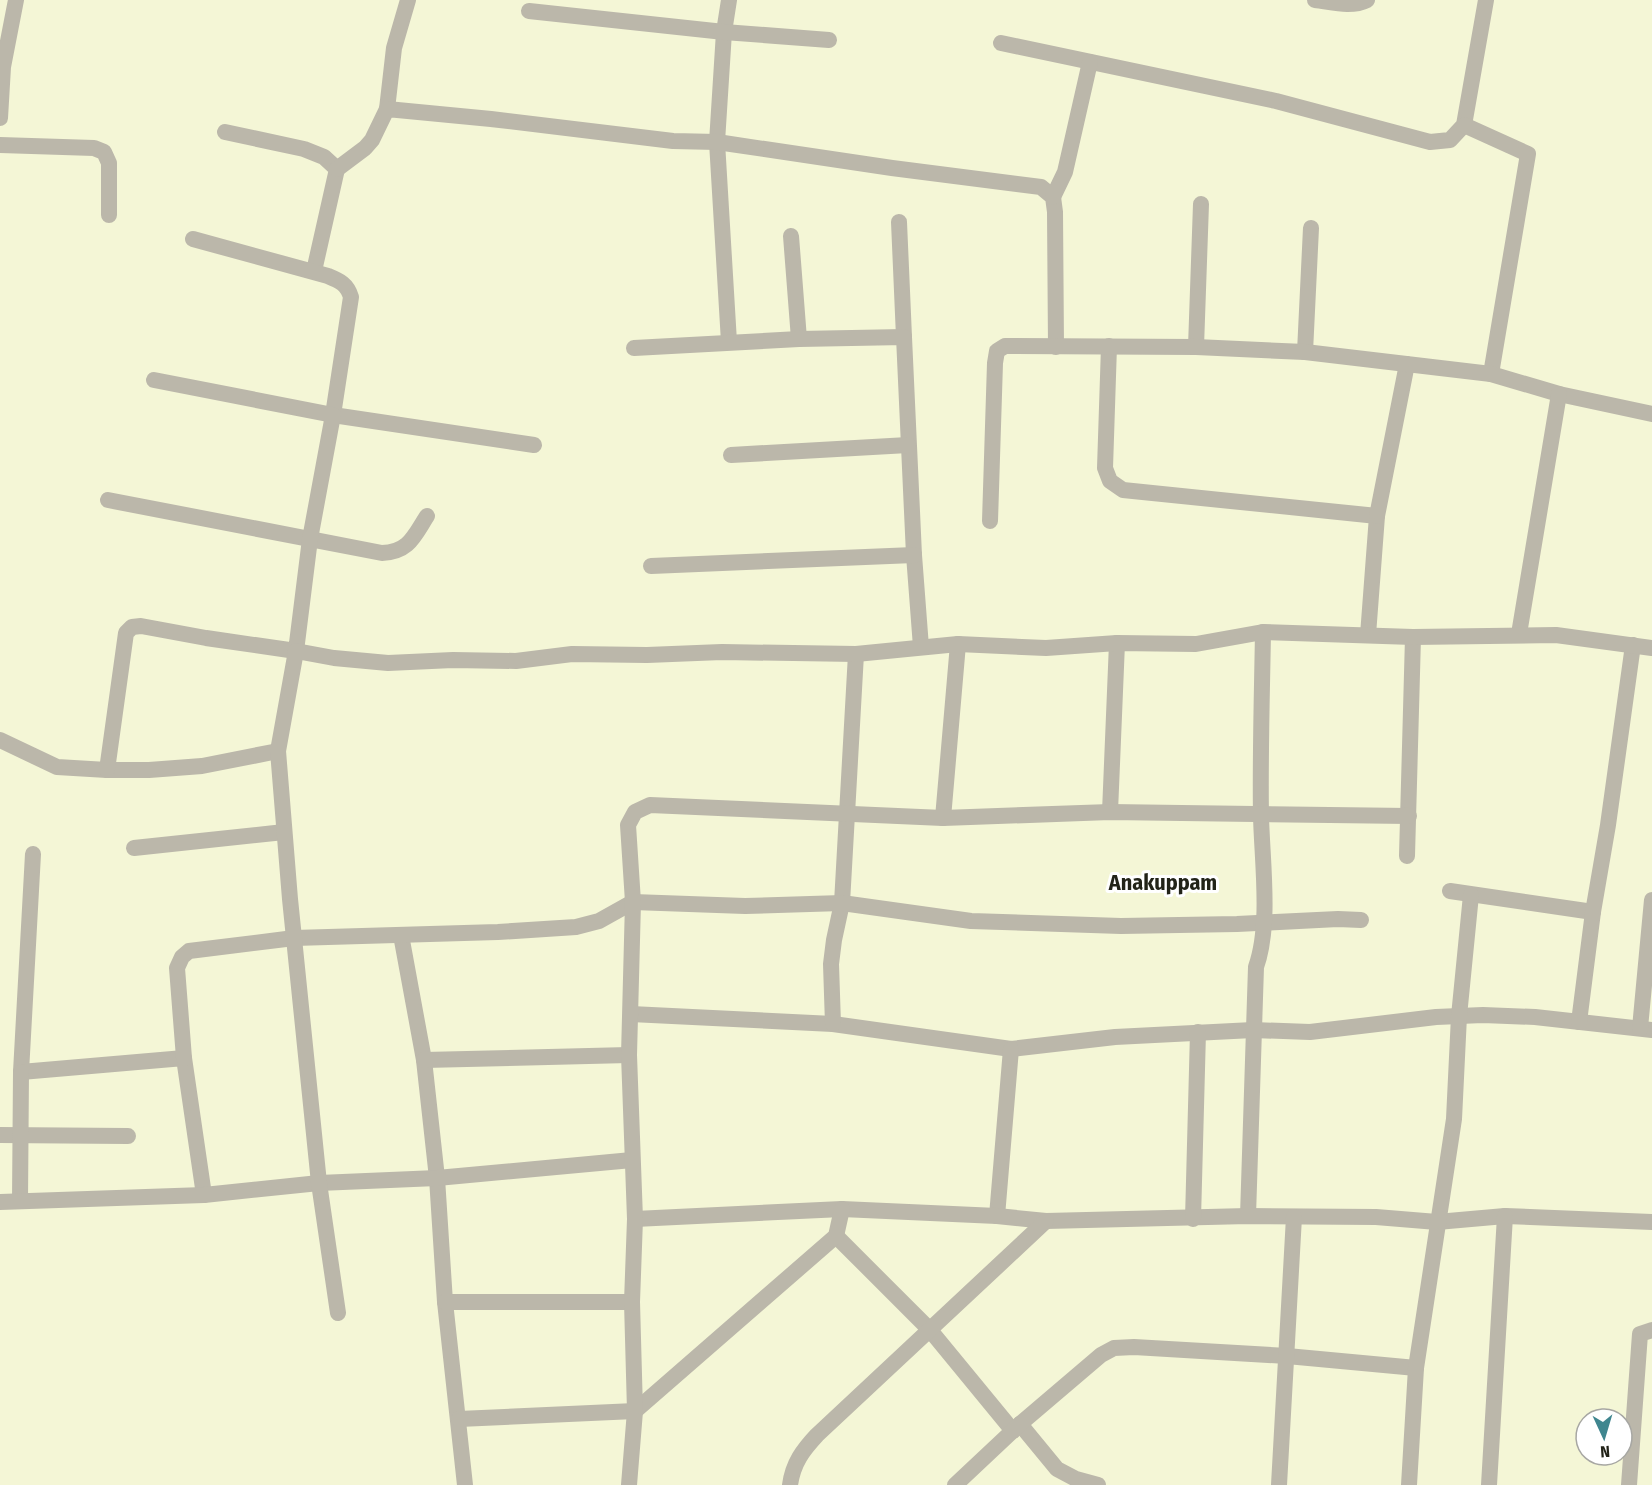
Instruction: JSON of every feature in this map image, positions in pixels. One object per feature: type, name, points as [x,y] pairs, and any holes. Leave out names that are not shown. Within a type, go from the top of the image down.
[{"type":"street","points":[[0,118],[1,67],[16,0]]},
{"type":"street","points":[[314,271],[337,169],[372,140],[387,109],[394,48],[408,0]]},
{"type":"street","points":[[729,0],[724,32],[717,142],[729,342]]},
{"type":"street","points":[[1315,0],[1350,5],[1367,0]]},
{"type":"street","points":[[1001,43],[1276,101],[1430,142],[1450,140],[1464,125],[1486,0]]},
{"type":"street","points":[[529,11],[724,32],[829,40]]},
{"type":"street","points":[[1056,347],[1053,197],[1065,172],[1090,62]]},
{"type":"street","points":[[387,109],[673,141],[717,142],[1041,187],[1053,197]]},
{"type":"street","points":[[1464,125],[1528,154],[1491,374]]},
{"type":"street","points":[[225,132],[304,149],[324,157],[337,169]]},
{"type":"street","points":[[0,145],[94,148],[104,152],[109,163],[109,215]]},
{"type":"street","points":[[1196,347],[1201,204]]},
{"type":"street","points":[[899,222],[908,445],[921,647]]},
{"type":"street","points":[[1305,352],[1311,228]]},
{"type":"street","points":[[791,236],[799,339]]},
{"type":"street","points":[[193,239],[314,271],[342,282],[351,297],[333,415],[310,539],[296,651],[278,751],[319,1184],[338,1313]]},
{"type":"street","points":[[634,348],[799,339],[904,337]]},
{"type":"street","points":[[990,521],[994,363],[997,351],[1005,346],[1196,347],[1305,352],[1491,374],[1559,394],[1652,414]]},
{"type":"street","points":[[1109,346],[1105,468],[1110,481],[1123,489],[1377,516]]},
{"type":"street","points":[[1368,635],[1377,516],[1407,364]]},
{"type":"street","points":[[154,380],[333,415],[534,445]]},
{"type":"street","points":[[1519,634],[1559,394]]},
{"type":"street","points":[[730,455],[908,445]]},
{"type":"street","points":[[108,500],[382,553],[395,552],[409,543],[427,516]]},
{"type":"street","points":[[651,566],[914,555]]},
{"type":"street","points":[[107,770],[126,633],[132,627],[141,626],[334,658],[388,663],[453,660],[516,662],[572,654],[647,655],[722,652],[856,654],[958,644],[1046,648],[1117,643],[1196,644],[1263,632],[1413,638],[1556,635],[1652,648]]},
{"type":"street","points":[[1248,1216],[1256,967],[1261,953],[1264,921],[1261,813],[1263,632]]},
{"type":"street","points":[[1407,856],[1413,638]]},
{"type":"street","points":[[1110,812],[1117,643]]},
{"type":"street","points":[[943,818],[958,644]]},
{"type":"street","points":[[1579,1022],[1633,645]]},
{"type":"street","points":[[833,1024],[831,964],[842,903],[856,654]]},
{"type":"street","points":[[0,740],[57,767],[107,770],[202,766],[278,751]]},
{"type":"street","points":[[629,1485],[635,1411],[633,1302],[635,1219],[629,1055],[633,902],[628,825],[635,812],[650,805],[943,818],[1110,812],[1409,816]]},
{"type":"street","points":[[134,848],[284,832]]},
{"type":"street","points":[[20,1201],[21,1072],[33,854]]},
{"type":"street","points":[[1450,891],[1593,912]]},
{"type":"street","points":[[1409,1485],[1416,1368],[1454,1119],[1459,1016],[1470,895]]},
{"type":"street","points":[[631,1014],[833,1024],[1011,1049],[1115,1037],[1198,1032],[1253,1030],[1310,1032],[1459,1016],[1535,1017],[1646,1029],[1652,900]]},
{"type":"street","points":[[204,1195],[184,1058],[177,975],[177,968],[182,957],[189,951],[294,938],[498,932],[576,927],[599,921],[633,902],[745,906],[842,903],[971,921],[1121,926],[1361,920]]},
{"type":"street","points":[[401,935],[424,1060],[437,1178],[445,1302],[465,1485]]},
{"type":"street","points":[[1193,1219],[1198,1032]]},
{"type":"street","points":[[997,1216],[1011,1049]]},
{"type":"street","points":[[424,1060],[629,1055]]},
{"type":"street","points":[[21,1072],[184,1058]]},
{"type":"street","points":[[0,1135],[128,1136]]},
{"type":"street","points":[[0,1202],[204,1195],[319,1184],[437,1178],[632,1160]]},
{"type":"street","points":[[459,1419],[635,1411],[836,1236],[842,1209]]},
{"type":"street","points":[[635,1219],[842,1209],[997,1216],[1046,1221],[1248,1216],[1376,1217],[1437,1222],[1505,1216],[1652,1222]]},
{"type":"street","points":[[1489,1485],[1505,1216]]},
{"type":"street","points":[[1279,1485],[1294,1217]]},
{"type":"street","points":[[790,1485],[791,1474],[800,1454],[817,1435],[1046,1221]]},
{"type":"street","points":[[836,1236],[930,1330],[1056,1469],[1076,1479],[1098,1485]]},
{"type":"street","points":[[445,1302],[633,1302]]},
{"type":"street","points":[[1629,1485],[1640,1334],[1652,1330]]},
{"type":"street","points":[[955,1485],[1101,1355],[1114,1348],[1134,1347],[1287,1356],[1416,1368]]},
{"type":"district","name":"Anakuppam","points":[[1163,882]]}]
